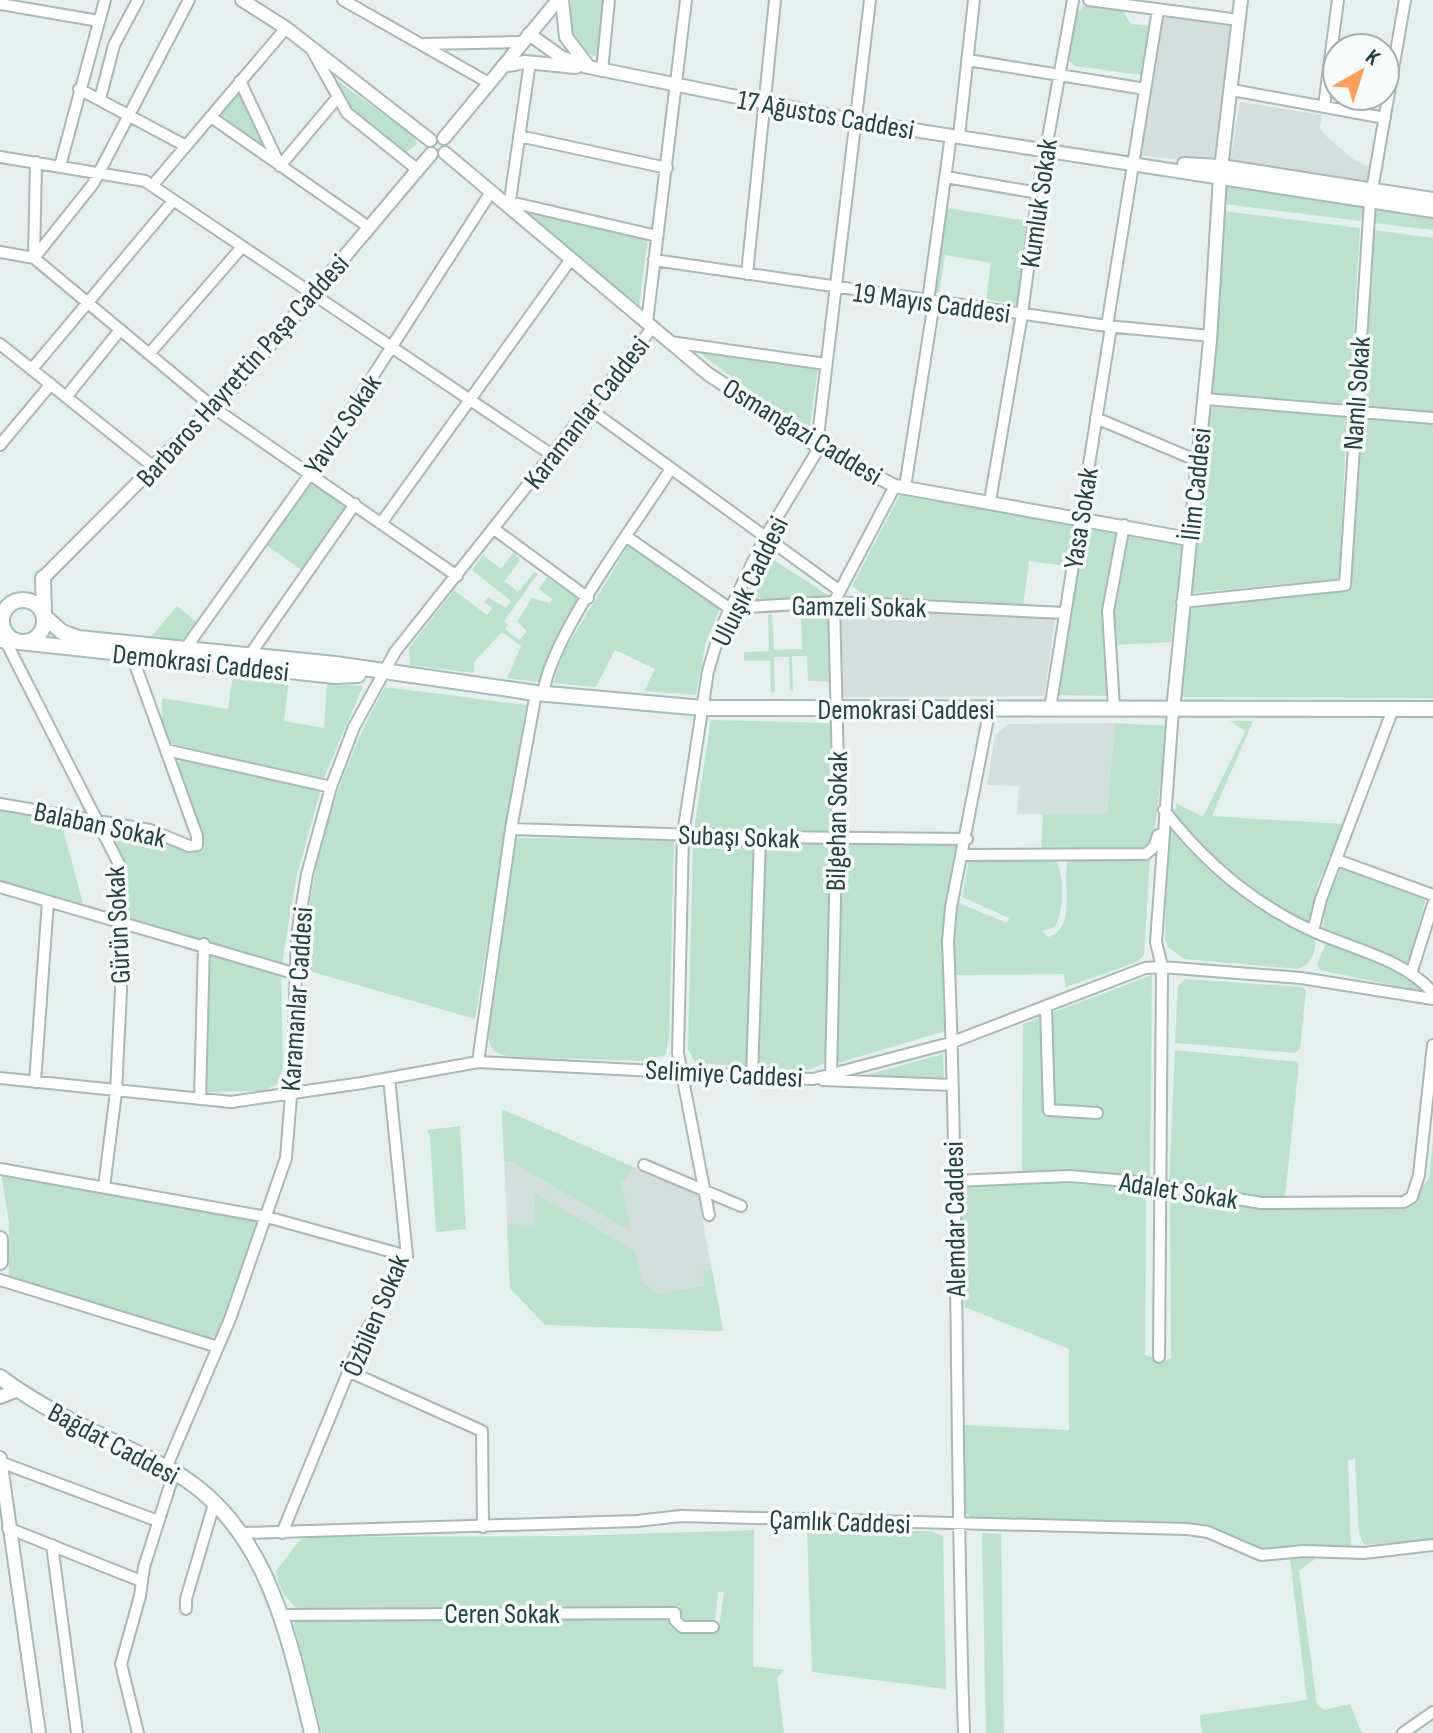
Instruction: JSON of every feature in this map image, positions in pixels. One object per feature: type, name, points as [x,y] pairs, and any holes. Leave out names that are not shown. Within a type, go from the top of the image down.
[{"type":"main road","points":[[43,578],[44,616],[39,635],[20,644],[4,629],[5,609],[43,578]]},
{"type":"main road","points":[[5,609],[30,601],[44,616]]},
{"type":"main road","name":"Demokrasi Caddesi","points":[[44,616],[62,632],[78,638],[335,664],[382,674],[540,694],[703,708],[1433,709]]},
{"type":"main road","name":"Demokrasi Caddesi","points":[[2,640],[133,659],[335,676],[382,674]]},
{"type":"main road","points":[[0,1239],[0,1262]]},
{"type":"main road","name":"Bağdat Caddesi","points":[[0,1377],[72,1424],[170,1470],[214,1504],[242,1533],[263,1569],[280,1615],[312,1733]]},
{"type":"street","points":[[60,166],[105,0]]},
{"type":"street","points":[[100,99],[114,45],[138,0]]},
{"type":"street","points":[[34,258],[99,172],[189,0]]},
{"type":"street","points":[[242,0],[261,5],[430,140],[444,138],[560,0]]},
{"type":"street","points":[[343,0],[489,83]]},
{"type":"street","points":[[560,0],[566,37],[596,69]]},
{"type":"street","points":[[596,69],[609,0]]},
{"type":"street","points":[[650,325],[654,260],[686,0]]},
{"type":"street","points":[[747,274],[775,0]]},
{"type":"street","name":"Uluışık Caddesi","points":[[709,1215],[679,1070],[683,834],[713,651],[729,608],[764,539],[809,468],[817,446],[870,0]]},
{"type":"street","name":"Bilgehan Sokak","points":[[831,1075],[837,838],[834,602],[900,486],[931,301],[946,177],[968,60],[974,0]]},
{"type":"street","name":"Kumluk Sokak","points":[[990,501],[1022,314],[1045,150],[1073,0]]},
{"type":"street","points":[[1089,0],[1239,20]]},
{"type":"street","name":"İlim Caddesi","points":[[1159,1357],[1162,967],[1156,942],[1182,602],[1211,336],[1221,171],[1241,0]]},
{"type":"street","points":[[1334,32],[1338,0]]},
{"type":"street","name":"Namlı Sokak","points":[[1182,602],[1345,585],[1371,196],[1405,0]]},
{"type":"street","points":[[0,4],[99,21]]},
{"type":"street","name":"Yasa Sokak","points":[[1050,709],[1158,10]]},
{"type":"street","points":[[152,186],[286,28]]},
{"type":"street","points":[[422,44],[526,38]]},
{"type":"street","name":"17 Ağustos Caddesi","points":[[526,38],[561,57],[596,69],[765,105],[1133,163],[1221,171],[1371,196],[1433,211]]},
{"type":"street","points":[[311,48],[347,113],[418,170]]},
{"type":"street","points":[[968,60],[1145,89]]},
{"type":"street","points":[[503,66],[530,62],[596,69]]},
{"type":"street","points":[[530,62],[510,205],[657,236]]},
{"type":"street","points":[[240,81],[280,166]]},
{"type":"street","points":[[79,89],[186,146]]},
{"type":"street","points":[[1232,90],[1321,105]]},
{"type":"street","points":[[280,166],[337,98]]},
{"type":"street","points":[[1354,112],[1385,118]]},
{"type":"street","points":[[211,117],[370,228]]},
{"type":"street","points":[[519,136],[667,168]]},
{"type":"street","points":[[430,140],[428,149],[431,154],[445,153],[447,144],[444,138]]},
{"type":"street","name":"Osmangazi Caddesi","points":[[445,153],[729,390],[817,446],[900,486],[1189,539]]},
{"type":"street","name":"Barbaros Hayrettin Paşa Caddesi","points":[[43,578],[214,408],[431,154]]},
{"type":"street","points":[[0,157],[138,179],[152,186],[552,455]]},
{"type":"street","points":[[34,258],[36,162]]},
{"type":"street","points":[[946,177],[1038,193]]},
{"type":"street","name":"Yavuz Sokak","points":[[185,649],[310,474],[491,192]]},
{"type":"street","name":"17 Ağustos Caddesi","points":[[1371,196],[1433,199]]},
{"type":"street","points":[[32,369],[173,201]]},
{"type":"street","points":[[149,354],[242,247]]},
{"type":"street","points":[[0,252],[34,258],[214,408],[457,576]]},
{"type":"street","points":[[382,522],[571,259]]},
{"type":"street","name":"19 Mayıs Caddesi","points":[[654,260],[836,289],[1109,326],[1211,336]]},
{"type":"street","name":"Karamanlar Caddesi","points":[[138,1733],[121,1664],[170,1470],[267,1217],[286,1158],[293,1071],[293,973],[307,874],[331,787],[354,727],[382,674],[650,325]]},
{"type":"street","points":[[66,397],[120,330]]},
{"type":"street","points":[[670,342],[826,364]]},
{"type":"street","points":[[0,344],[155,468]]},
{"type":"street","points":[[0,445],[51,384]]},
{"type":"street","points":[[1205,399],[1433,418]]},
{"type":"street","points":[[588,408],[764,539],[840,591]]},
{"type":"street","points":[[1096,418],[1198,461]]},
{"type":"street","points":[[478,1062],[511,829],[540,694],[556,655],[588,598],[670,470]]},
{"type":"street","points":[[249,656],[355,504]]},
{"type":"street","points":[[1114,708],[1108,611],[1124,525]]},
{"type":"street","points":[[494,529],[588,598]]},
{"type":"street","points":[[627,537],[729,608]]},
{"type":"street","name":"Gamzeli Sokak","points":[[729,608],[834,602],[1065,613]]},
{"type":"street","name":"Gürün Sokak","points":[[2,640],[119,864],[122,922],[116,1092],[104,1187]]},
{"type":"street","name":"Balaban Sokak","points":[[0,804],[150,830],[189,846],[197,845],[197,836],[133,659]]},
{"type":"street","name":"Alemdar Caddesi","points":[[964,1733],[957,1525],[949,927],[990,708]]},
{"type":"street","points":[[1313,931],[1393,709]]},
{"type":"street","points":[[166,750],[331,787]]},
{"type":"street","points":[[963,855],[1146,854],[1155,846],[1164,810]]},
{"type":"street","points":[[1164,810],[1194,846],[1227,877],[1273,910],[1411,974],[1433,996]]},
{"type":"street","name":"Subaşı Sokak","points":[[511,829],[760,837],[967,839]]},
{"type":"street","points":[[752,1077],[760,837]]},
{"type":"street","points":[[1337,860],[1433,895]]},
{"type":"street","points":[[0,887],[204,944],[293,973]]},
{"type":"street","points":[[35,1082],[48,901]]},
{"type":"street","points":[[1411,974],[1433,904]]},
{"type":"street","points":[[200,1099],[204,944]]},
{"type":"street","name":"Selimiye Caddesi","points":[[0,1078],[116,1092],[252,1101],[478,1062],[813,1079],[950,1043],[1145,968],[1301,978],[1433,996]]},
{"type":"street","points":[[1046,1006],[1049,1110],[1097,1113]]},
{"type":"street","name":"Adalet Sokak","points":[[954,1181],[1070,1176],[1160,1186],[1261,1203],[1404,1202],[1415,1190],[1433,1045]]},
{"type":"street","name":"Özbilen Sokak","points":[[282,1533],[362,1339],[407,1256],[389,1078]]},
{"type":"street","points":[[813,1079],[952,1085]]},
{"type":"street","points":[[644,1165],[741,1206]]},
{"type":"street","points":[[0,1169],[267,1217],[407,1256]]},
{"type":"street","points":[[0,1280],[218,1347]]},
{"type":"street","points":[[350,1372],[482,1431],[483,1527]]},
{"type":"street","points":[[0,1397],[18,1390]]},
{"type":"street","points":[[39,1733],[0,1460],[158,1521]]},
{"type":"street","points":[[186,1609],[186,1599],[214,1504]]},
{"type":"street","name":"Çamlık Caddesi","points":[[242,1533],[483,1527],[681,1516],[1199,1530],[1253,1553],[1276,1556],[1304,1551],[1364,1553],[1433,1545]]},
{"type":"street","points":[[8,1528],[141,1581]]},
{"type":"street","points":[[52,1545],[77,1733]]},
{"type":"street","name":"Ceren Sokak","points":[[280,1615],[675,1613],[675,1620],[682,1627],[713,1627]]},
{"type":"street","points":[[1403,1733],[1433,1712]]},
{"type":"shaded area","points":[[1160,16],[1230,25],[1217,151],[1211,159],[1203,162],[1137,155]]},
{"type":"shaded area","points":[[1240,102],[1322,115],[1320,128],[1327,137],[1353,159],[1369,167],[1366,186],[1230,162]]},
{"type":"shaded area","points":[[851,608],[1055,619],[1044,696],[840,697],[838,617]]},
{"type":"shaded area","points":[[1115,723],[1107,815],[1017,814],[1019,786],[987,785],[995,735],[1008,724]]},
{"type":"shaded area","points":[[502,1109],[698,1195],[723,1331],[545,1325],[510,1288]]},
{"type":"green space","points":[[572,0],[605,0],[598,57],[582,49],[573,35],[569,18]]},
{"type":"green space","points":[[1084,6],[1123,11],[1131,24],[1150,26],[1141,75],[1075,66],[1067,59],[1072,17]]},
{"type":"green space","points":[[332,77],[415,137],[417,144],[405,153],[348,109]]},
{"type":"green space","points":[[238,89],[270,149],[267,151],[218,117]]},
{"type":"green space","points":[[1226,184],[1363,204],[1361,221],[1224,204]]},
{"type":"green space","points":[[1375,207],[1433,216],[1433,230],[1373,223]]},
{"type":"green space","points":[[519,208],[648,238],[639,306]]},
{"type":"green space","points":[[947,208],[1028,221],[1017,305],[986,299],[991,263],[945,255],[939,293],[935,293]]},
{"type":"green space","points":[[1223,211],[1360,228],[1349,404],[1213,393]]},
{"type":"green space","points":[[1373,230],[1433,238],[1433,412],[1364,405]]},
{"type":"green space","points":[[695,350],[818,367],[809,433]]},
{"type":"green space","points":[[1210,407],[1347,416],[1339,579],[1191,593]]},
{"type":"green space","points":[[1361,417],[1433,423],[1433,698],[1180,697],[1189,606],[1349,591]]},
{"type":"green space","points":[[316,483],[347,509],[303,571],[266,545],[308,485]]},
{"type":"green space","points":[[901,493],[1073,522],[1066,566],[1029,561],[1023,606],[869,598],[852,586]]},
{"type":"green space","points":[[1086,523],[1118,528],[1103,607],[1109,696],[1058,695]]},
{"type":"green space","points":[[1127,531],[1182,543],[1171,642],[1115,645],[1112,609]]},
{"type":"green space","points":[[629,544],[720,607],[705,646],[696,695],[644,691],[655,669],[615,650],[596,687],[553,683],[563,653]]},
{"type":"green space","points":[[514,552],[520,561],[504,581],[518,592],[534,572],[538,574],[504,621],[508,625],[505,629],[519,640],[527,631],[517,622],[532,598],[550,603],[552,599],[539,589],[547,577],[580,601],[539,682],[507,678],[521,646],[502,632],[474,662],[474,673],[410,665],[409,648],[454,590],[487,615],[492,608],[484,602],[488,597],[506,608],[511,601],[472,570],[483,555],[501,569]]},
{"type":"green space","points":[[766,555],[831,597],[742,603]]},
{"type":"green space","points":[[177,606],[197,622],[182,641],[151,637]]},
{"type":"green space","points":[[829,607],[831,682],[808,681],[807,656],[792,656],[793,691],[790,691],[789,657],[774,657],[775,692],[771,692],[770,661],[744,661],[744,652],[769,651],[768,615],[772,614],[774,650],[802,649],[801,609]]},
{"type":"green space","points":[[233,674],[289,679],[284,721],[324,728],[327,684],[363,686],[323,780],[168,743],[162,726],[162,698],[228,709]]},
{"type":"green space","points":[[385,687],[526,705],[475,1019],[306,970],[310,905],[323,842],[349,762]]},
{"type":"green space","points":[[711,720],[831,723],[832,831],[694,829]]},
{"type":"green space","points":[[1230,721],[1253,721],[1212,816],[1344,824],[1318,883],[1309,922],[1273,904],[1211,859],[1170,810],[1176,809],[1176,803],[1203,817],[1245,731]]},
{"type":"green space","points":[[1115,723],[1168,726],[1153,841],[1146,851],[1041,852],[1043,814],[1107,814]]},
{"type":"green space","points":[[181,759],[321,789],[296,878],[282,964],[127,918],[125,864],[108,826],[161,837],[194,850],[203,847],[176,766]]},
{"type":"green space","points":[[0,807],[60,818],[83,904],[0,880]]},
{"type":"green space","points":[[1168,823],[1195,853],[1314,935],[1314,951],[1307,964],[1297,969],[1184,959],[1168,947],[1165,939]]},
{"type":"green space","points":[[516,838],[674,839],[669,1040],[665,1055],[645,1061],[513,1057],[491,1047],[489,1022]]},
{"type":"green space","points":[[693,840],[748,841],[755,846],[748,1067],[695,1062],[688,1049]]},
{"type":"green space","points":[[832,841],[826,1063],[804,1071],[756,1068],[766,845],[771,842]]},
{"type":"green space","points":[[841,843],[961,843],[944,929],[945,1031],[838,1063],[833,1061]]},
{"type":"green space","points":[[969,859],[1056,861],[1061,875],[1062,903],[1055,927],[1042,931],[1048,937],[1057,932],[1066,914],[1068,860],[1150,859],[1144,955],[1137,962],[1066,987],[1064,974],[954,975],[953,929],[959,903],[1007,923],[1009,918],[962,897]]},
{"type":"green space","points":[[1342,866],[1426,898],[1407,969],[1323,931],[1325,906]]},
{"type":"green space","points":[[1327,941],[1396,971],[1428,993],[1320,970],[1317,964]]},
{"type":"green space","points":[[212,951],[281,973],[283,1069],[277,1084],[264,1091],[205,1092],[208,954]]},
{"type":"green space","points":[[1152,975],[1150,1177],[1066,1171],[1022,1173],[1023,1024]]},
{"type":"green space","points":[[1185,979],[1303,987],[1306,990],[1300,1049],[1295,1053],[1175,1043],[1178,986]]},
{"type":"green space","points":[[1175,1050],[1299,1062],[1285,1198],[1252,1199],[1169,1184]]},
{"type":"green space","points":[[943,1054],[944,1081],[856,1078]]},
{"type":"green space","points":[[502,1109],[635,1168],[621,1184],[631,1228],[621,1226],[513,1162],[504,1161]]},
{"type":"green space","points":[[460,1126],[466,1229],[436,1232],[430,1136],[427,1130]]},
{"type":"green space","points":[[1433,1140],[1433,1540],[1364,1545],[1359,1534],[1355,1459],[1348,1460],[1351,1548],[1262,1552],[1202,1526],[975,1520],[963,1511],[965,1425],[1069,1430],[1069,1349],[965,1307],[959,1208],[964,1187],[1035,1181],[1146,1189],[1145,1355],[1165,1361],[1171,1358],[1170,1192],[1256,1205],[1411,1202],[1429,1178]]},
{"type":"green space","points":[[1,1172],[261,1219],[217,1336],[206,1337],[9,1278],[9,1223]]},
{"type":"green space","points":[[535,1193],[635,1251],[642,1282],[659,1294],[705,1286],[703,1271],[712,1269],[723,1331],[545,1325],[510,1288],[507,1224],[534,1225]]},
{"type":"green space","points":[[754,1530],[753,1666],[784,1670],[777,1678],[784,1733],[322,1733],[294,1625],[296,1619],[669,1618],[678,1631],[713,1632],[719,1627],[724,1592],[718,1592],[715,1624],[682,1623],[680,1606],[300,1611],[284,1594],[276,1571],[300,1540],[310,1537],[571,1536]]},
{"type":"green space","points":[[807,1531],[931,1531],[943,1536],[946,1689],[812,1672]]},
{"type":"green space","points":[[982,1533],[1001,1534],[1004,1733],[986,1733]]},
{"type":"green space","points":[[1305,1555],[1319,1556],[1299,1571],[1317,1705],[1324,1710],[1350,1704],[1362,1733],[1202,1733],[1200,1715],[1307,1700],[1290,1559]]}]
